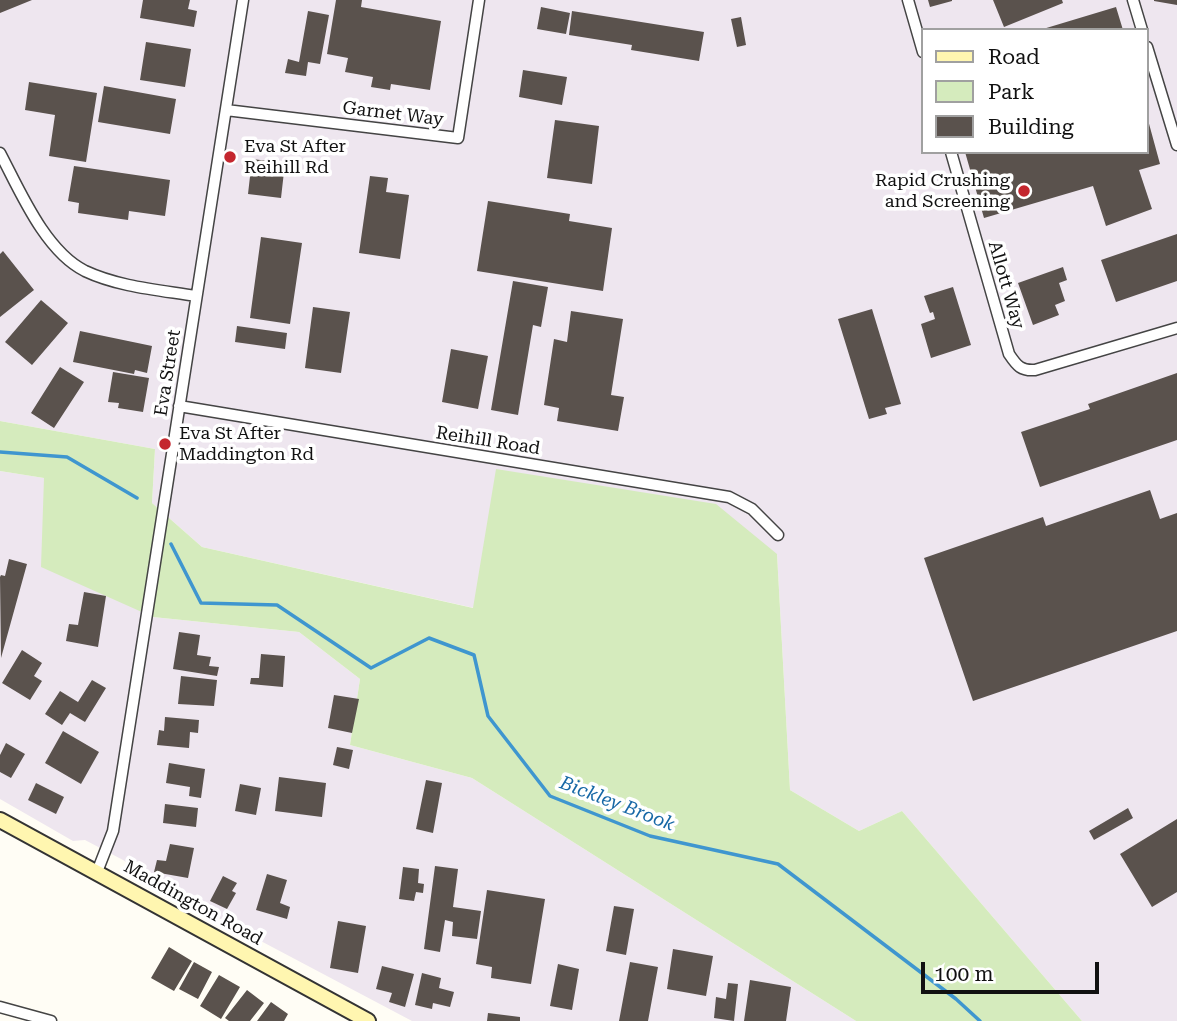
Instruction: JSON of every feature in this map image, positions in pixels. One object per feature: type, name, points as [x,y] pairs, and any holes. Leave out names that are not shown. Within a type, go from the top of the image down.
[{"type":"main road","name":"Maddington Road","points":[[0,820],[368,1021]]},
{"type":"street","name":"Eva Street","points":[[97,872],[113,831],[243,0]]},
{"type":"street","name":"Garnet Way","points":[[226,110],[458,138],[480,0]]},
{"type":"street","points":[[908,0],[922,49]]},
{"type":"street","points":[[1133,0],[1141,28]]},
{"type":"street","points":[[1149,54],[1177,145]]},
{"type":"street","points":[[0,153],[43,231],[62,254],[83,270],[132,286],[196,296]]},
{"type":"street","name":"Allott Way","points":[[952,154],[1009,354],[1017,366],[1025,370],[1035,370],[1177,328]]},
{"type":"street","name":"Reihill Road","points":[[179,406],[729,497],[752,509],[778,535]]},
{"type":"street","points":[[0,1007],[51,1021]]},
{"type":"shaded area","points":[[0,0],[1177,0],[1177,1021],[1082,1021],[902,811],[859,831],[790,790],[777,554],[474,608],[202,547],[152,503],[155,449],[0,421]]},
{"type":"shaded area","points":[[0,471],[44,478],[153,617],[299,632],[360,679],[350,745],[472,778],[856,1021],[412,1021],[240,930],[123,860],[85,840],[73,841],[0,799]]},
{"type":"green space","points":[[0,421],[155,449],[152,503],[202,547],[473,608],[496,469],[716,504],[777,554],[790,790],[859,831],[902,811],[1082,1021],[856,1021],[472,778],[350,745],[360,679],[299,632],[153,617],[41,567],[44,478],[0,471]]},
{"type":"building","points":[[0,0],[32,0],[0,13]]},
{"type":"building","points":[[143,0],[190,0],[188,9],[197,11],[194,27],[140,18]]},
{"type":"building","points":[[336,0],[362,0],[361,7],[441,21],[430,90],[391,84],[390,90],[371,87],[373,77],[345,72],[348,58],[327,54]]},
{"type":"building","points":[[928,0],[952,0],[952,1],[930,7]]},
{"type":"building","points":[[993,0],[1062,0],[1063,3],[1004,27]]},
{"type":"building","points":[[1177,0],[1177,5],[1154,1]]},
{"type":"building","points":[[541,7],[570,13],[566,34],[537,29]]},
{"type":"building","points":[[1116,7],[1122,28],[1046,28]]},
{"type":"building","points":[[308,11],[329,15],[320,64],[308,62],[306,76],[285,73],[288,59],[299,62]]},
{"type":"building","points":[[572,11],[704,32],[699,61],[631,50],[632,45],[569,35]]},
{"type":"building","points":[[741,17],[746,45],[737,47],[731,19]]},
{"type":"building","points":[[146,42],[191,49],[185,87],[140,80]]},
{"type":"building","points":[[523,70],[567,77],[562,105],[519,97]]},
{"type":"building","points":[[29,82],[97,93],[86,162],[49,156],[55,115],[25,110]]},
{"type":"building","points":[[104,86],[176,99],[170,134],[98,122]]},
{"type":"building","points":[[555,120],[599,126],[592,184],[547,178]]},
{"type":"building","name":"Rapid Crushing and Screening","points":[[1149,124],[1160,164],[1139,170],[1152,209],[1106,226],[1093,186],[984,218],[966,154],[1149,154]]},
{"type":"building","points":[[252,159],[285,163],[281,198],[248,194]]},
{"type":"building","points":[[74,166],[170,180],[165,216],[129,211],[128,220],[78,213],[79,203],[68,201]]},
{"type":"building","points":[[370,176],[388,178],[386,192],[409,195],[400,259],[359,253]]},
{"type":"building","points":[[488,201],[570,214],[569,221],[612,228],[603,291],[477,271]]},
{"type":"building","points":[[1177,234],[1177,281],[1116,302],[1101,260]]},
{"type":"building","points":[[261,237],[302,243],[290,324],[250,318]]},
{"type":"building","points":[[3,251],[34,290],[0,317],[0,254]]},
{"type":"building","points":[[1063,267],[1067,280],[1059,283],[1065,301],[1055,305],[1059,315],[1033,325],[1018,283]]},
{"type":"building","points":[[513,281],[548,287],[541,327],[533,325],[518,415],[491,410]]},
{"type":"building","points":[[953,287],[971,345],[931,358],[921,324],[935,319],[924,296]]},
{"type":"building","points":[[41,300],[68,323],[32,365],[5,342]]},
{"type":"building","points":[[313,307],[350,312],[341,373],[305,368]]},
{"type":"building","points":[[872,309],[901,404],[885,408],[887,414],[869,419],[838,319]]},
{"type":"building","points":[[571,311],[623,319],[611,395],[624,397],[618,431],[557,421],[559,408],[544,405],[554,339],[567,342]]},
{"type":"building","points":[[237,326],[287,333],[285,349],[235,342]]},
{"type":"building","points":[[80,331],[152,346],[147,373],[135,370],[134,374],[73,362]]},
{"type":"building","points":[[451,349],[488,356],[478,409],[442,402]]},
{"type":"building","points":[[60,367],[84,382],[54,428],[31,413]]},
{"type":"building","points":[[113,372],[149,378],[143,412],[118,408],[119,403],[108,402]]},
{"type":"building","points":[[1177,373],[1177,440],[1040,487],[1021,432],[1090,409],[1088,404]]},
{"type":"building","points":[[1150,490],[1160,519],[1177,513],[1177,631],[973,701],[924,558],[1043,517],[1046,526]]},
{"type":"building","points":[[9,559],[27,564],[1,658],[0,577],[5,576]]},
{"type":"building","points":[[84,592],[106,596],[98,647],[66,641],[69,624],[78,625]]},
{"type":"building","points":[[179,632],[200,635],[197,655],[211,657],[209,666],[219,667],[217,676],[173,669]]},
{"type":"building","points":[[22,650],[42,663],[34,676],[42,681],[30,700],[2,683]]},
{"type":"building","points":[[261,654],[285,656],[283,687],[250,684],[251,678],[259,678]]},
{"type":"building","points":[[181,676],[217,680],[214,706],[178,704]]},
{"type":"building","points":[[92,680],[106,688],[85,722],[70,713],[62,725],[45,714],[60,691],[78,702]]},
{"type":"building","points":[[334,695],[359,699],[352,733],[328,728]]},
{"type":"building","points":[[165,717],[199,720],[198,733],[190,732],[189,748],[157,745],[159,730],[164,731]]},
{"type":"building","points":[[63,731],[99,752],[81,784],[45,763]]},
{"type":"building","points":[[6,743],[25,754],[11,778],[0,772],[0,755]]},
{"type":"building","points":[[337,747],[353,750],[349,769],[333,765]]},
{"type":"building","points":[[169,763],[205,769],[201,798],[189,796],[190,787],[166,783]]},
{"type":"building","points":[[279,777],[326,783],[322,817],[275,811]]},
{"type":"building","points":[[426,780],[442,783],[433,833],[416,829]]},
{"type":"building","points":[[36,783],[64,797],[56,814],[28,800]]},
{"type":"building","points":[[240,784],[261,788],[256,815],[235,811]]},
{"type":"building","points":[[165,804],[198,808],[196,827],[163,823]]},
{"type":"building","points":[[1128,808],[1133,818],[1094,840],[1089,831]]},
{"type":"building","points":[[1177,819],[1177,892],[1152,907],[1120,854]]},
{"type":"building","points":[[170,844],[194,848],[188,878],[154,872],[157,860],[166,861]]},
{"type":"building","points":[[435,866],[458,869],[453,907],[481,911],[477,939],[452,936],[453,922],[445,920],[440,952],[424,949]]},
{"type":"building","points":[[403,867],[419,869],[418,883],[424,884],[423,893],[416,892],[414,901],[399,899]]},
{"type":"building","points":[[267,874],[287,880],[280,903],[290,907],[287,919],[256,910]]},
{"type":"building","points":[[223,876],[237,883],[232,891],[236,893],[227,909],[210,901]]},
{"type":"building","points":[[487,890],[545,899],[531,984],[491,978],[492,967],[476,964]]},
{"type":"building","points":[[614,906],[634,909],[626,955],[606,951]]},
{"type":"building","points":[[338,921],[366,926],[358,973],[330,968]]},
{"type":"building","points":[[169,947],[192,961],[174,991],[151,978]]},
{"type":"building","points":[[673,949],[713,956],[706,996],[667,989]]},
{"type":"building","points":[[194,962],[212,972],[198,999],[179,989]]},
{"type":"building","points":[[630,962],[658,967],[648,1021],[619,1021]]},
{"type":"building","points":[[558,964],[579,969],[572,1010],[550,1006]]},
{"type":"building","points":[[382,966],[414,974],[405,1007],[389,1002],[392,993],[376,989]]},
{"type":"building","points":[[422,973],[441,978],[439,988],[454,992],[450,1007],[433,1003],[432,1009],[415,1005]]},
{"type":"building","points":[[219,975],[240,987],[221,1019],[200,1006]]},
{"type":"building","points":[[750,980],[791,987],[786,1021],[744,1021]]},
{"type":"building","points":[[728,983],[738,984],[734,1021],[714,1018],[716,997],[726,999]]},
{"type":"building","points":[[247,990],[264,1003],[250,1021],[229,1021],[225,1018]]},
{"type":"building","points":[[271,1002],[288,1014],[284,1021],[257,1021]]},
{"type":"building","points":[[488,1013],[520,1017],[520,1021],[487,1021]]},
{"type":"waterway","name":"Bickley Brook","points":[[0,452],[67,457],[137,498]]},
{"type":"waterway","name":"Bickley Brook","points":[[171,544],[201,603],[277,605],[371,668],[429,638],[474,655],[488,716],[550,796],[650,836],[778,864],[956,999],[980,1021]]},
{"type":"place","name":"Eva St After Reihill Rd","points":[[230,157]]},
{"type":"place","name":"Rapid Crushing and Screening","points":[[1024,191]]},
{"type":"place","name":"Eva St After Maddington Rd","points":[[165,444]]}]
